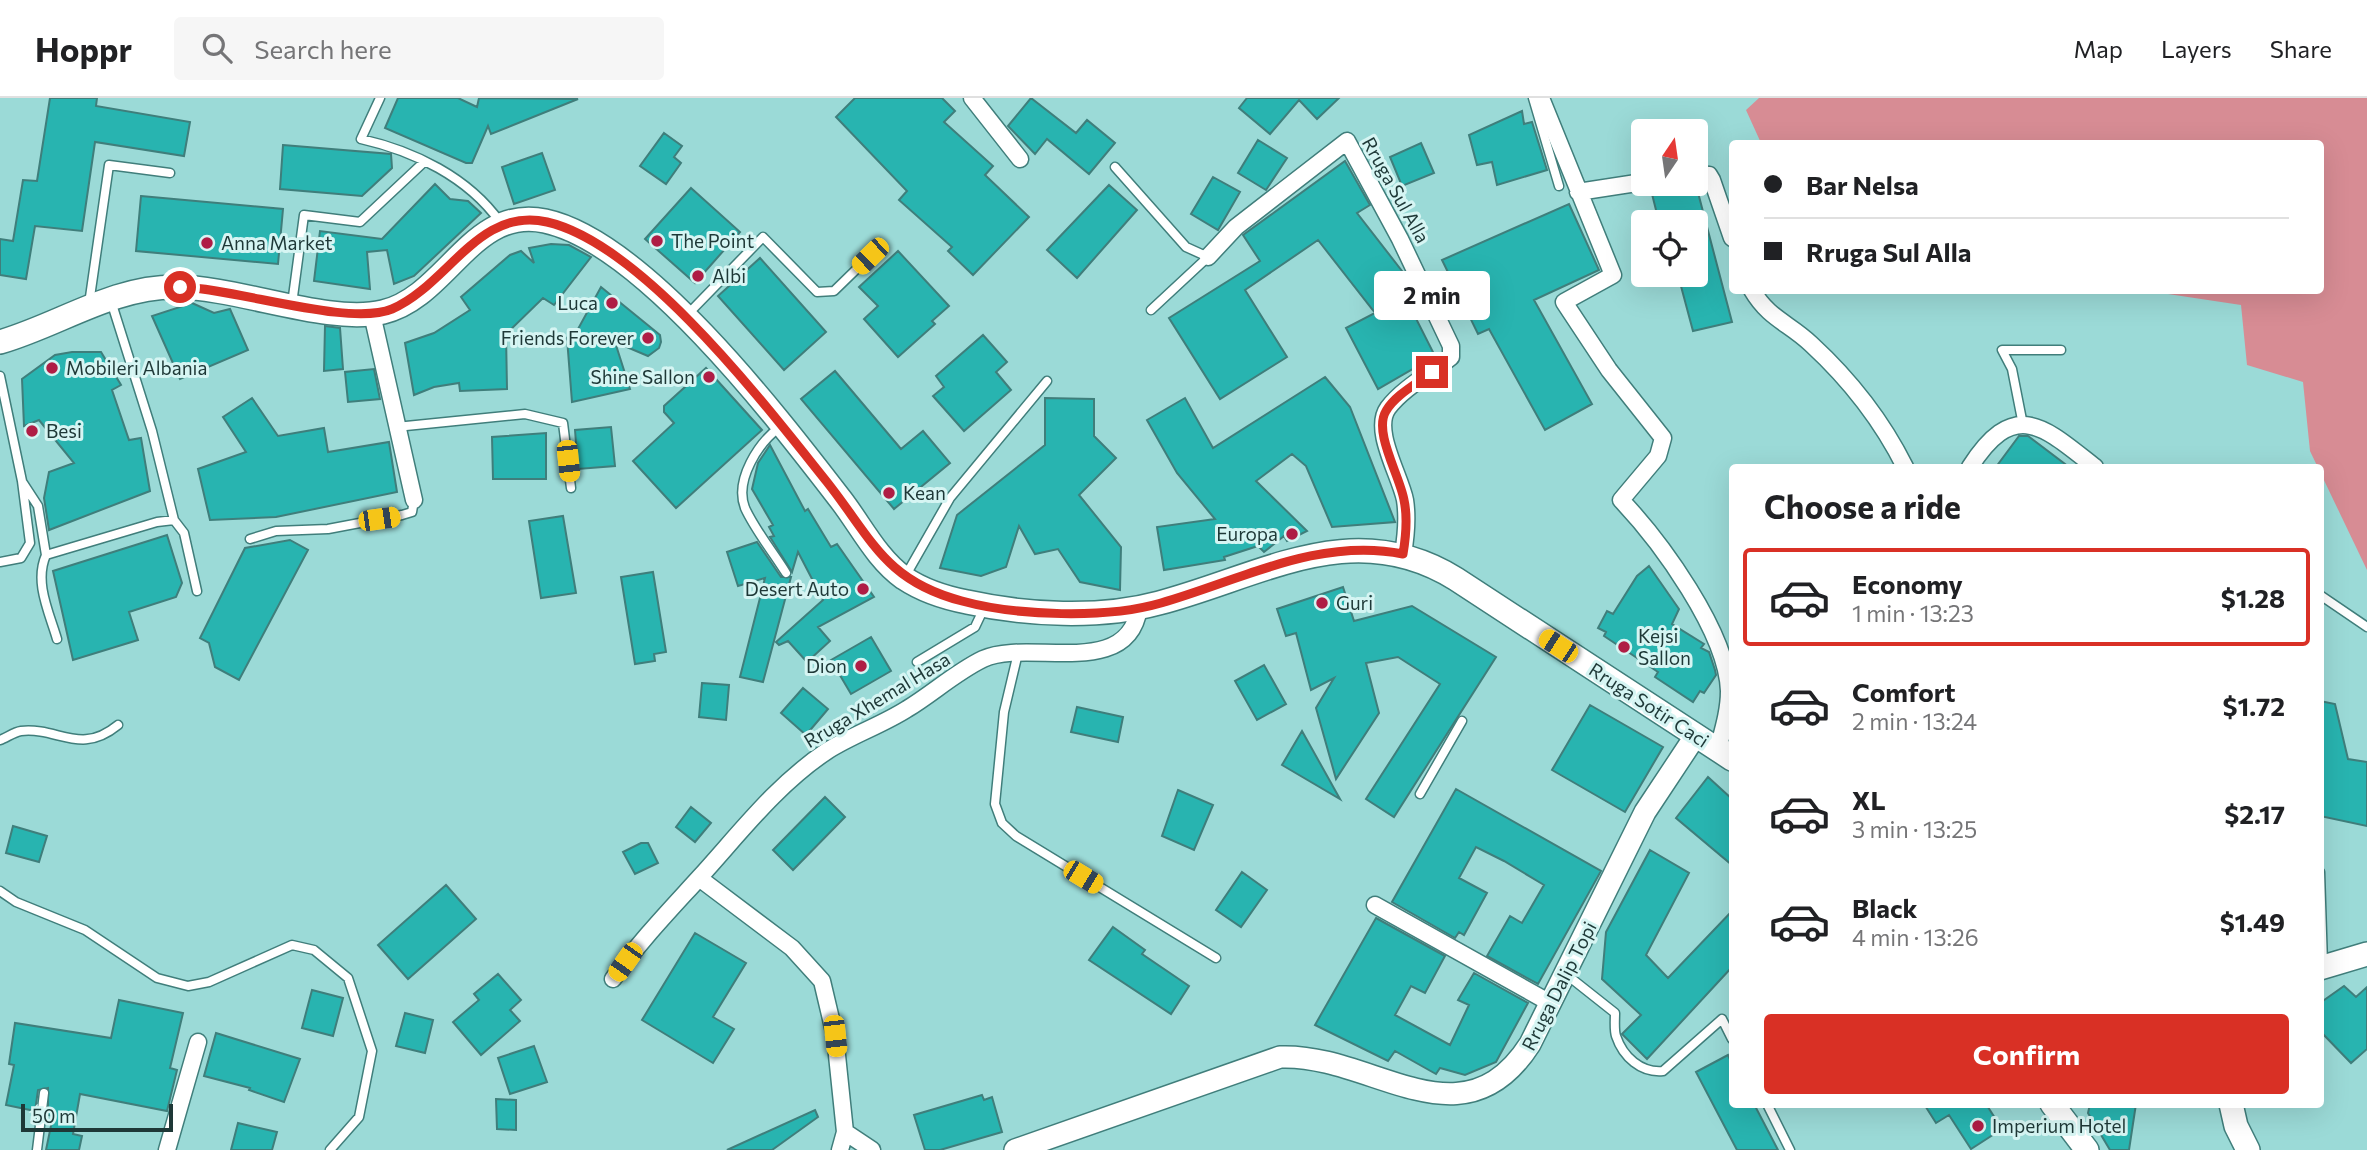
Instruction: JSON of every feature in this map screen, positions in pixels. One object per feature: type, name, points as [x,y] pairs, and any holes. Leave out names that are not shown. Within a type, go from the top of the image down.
[{"type":"main road","name":"Rruga Sotir Caci","points":[[0,342],[89,306],[144,289],[197,287],[292,304],[372,314],[388,311],[414,297],[476,240],[501,224],[531,219],[580,233],[627,266],[684,317],[754,389],[876,549],[904,578],[943,596],[985,606],[1094,612],[1139,608],[1333,551],[1380,550],[1403,554],[1437,567],[1728,753]]},
{"type":"main road","points":[[2324,966],[2367,954]]},
{"type":"main road","points":[[2055,1108],[2087,1150]]},
{"type":"main road","points":[[2232,1108],[2236,1126],[2248,1150]]},
{"type":"street","points":[[972,98],[1020,159]]},
{"type":"street","points":[[1541,98],[1613,275],[1563,302],[1609,370],[1663,438],[1658,456],[1621,500],[1668,554],[1719,649],[1729,688],[1728,753]]},
{"type":"street","name":"Rruga Sul Alla","points":[[1208,257],[1236,227],[1347,141],[1400,239],[1451,346],[1451,357],[1394,401],[1381,424],[1404,499],[1407,524],[1403,554]]},
{"type":"street","points":[[1708,175],[1729,229]]},
{"type":"street","points":[[1578,192],[1631,184]]},
{"type":"street","points":[[1754,294],[1763,309],[1810,343],[1860,397],[1891,440],[1903,464]]},
{"type":"street","points":[[372,314],[414,500]]},
{"type":"street","points":[[1972,464],[1986,443],[1997,433],[2023,425],[2045,428],[2091,464]]},
{"type":"street","name":"Rruga Xhemal Hasa","points":[[613,979],[637,945],[760,807],[829,750],[907,710],[983,659],[1018,653],[1082,653],[1115,644],[1137,623],[1139,608]]},
{"type":"street","name":"Rruga Dalip Topi","points":[[1015,1150],[1280,1058],[1312,1058],[1340,1064],[1424,1095],[1460,1096],[1494,1084],[1516,1066],[1552,1004],[1645,812],[1696,735]]},
{"type":"street","points":[[699,878],[792,948],[822,982],[835,1036],[845,1132],[840,1150]]},
{"type":"street","points":[[1375,905],[1552,1004]]},
{"type":"street","points":[[167,1150],[198,1042]]},
{"type":"street","points":[[845,1132],[872,1150]]},
{"type":"lane","points":[[380,98],[362,139],[395,147],[469,187],[484,200],[501,224]]},
{"type":"lane","points":[[1533,98],[1559,186]]},
{"type":"lane","points":[[292,304],[304,215],[360,222],[424,162]]},
{"type":"lane","points":[[89,306],[109,165],[170,173]]},
{"type":"lane","points":[[1115,167],[1186,247],[1208,257]]},
{"type":"lane","points":[[684,317],[764,237],[817,292],[834,291],[870,256]]},
{"type":"lane","name":"Rruga Sul Alla","points":[[1151,310],[1208,257]]},
{"type":"lane","points":[[111,298],[152,431],[174,520],[184,533],[197,591]]},
{"type":"lane","points":[[2023,425],[2012,369],[2002,350],[2061,350]]},
{"type":"lane","points":[[0,376],[22,481],[30,543],[21,558],[0,562]]},
{"type":"lane","points":[[904,578],[950,498],[975,464],[1046,381]]},
{"type":"lane","points":[[396,427],[525,414],[563,422],[571,488]]},
{"type":"lane","points":[[783,425],[767,436],[751,462],[744,482],[744,506],[786,573]]},
{"type":"lane","points":[[22,481],[38,506],[46,555],[39,569],[40,582],[57,639]]},
{"type":"lane","points":[[250,539],[276,531],[328,529],[402,515],[412,512],[414,500]]},
{"type":"lane","points":[[46,555],[157,522],[174,520]]},
{"type":"lane","points":[[2324,598],[2367,627]]},
{"type":"lane","points":[[917,662],[975,627],[985,606]]},
{"type":"lane","points":[[1018,653],[1001,736],[995,804],[1002,823],[1016,836],[1216,958]]},
{"type":"lane","points":[[1420,794],[1462,721]]},
{"type":"lane","points":[[0,740],[20,731],[82,740],[103,737],[118,725]]},
{"type":"lane","points":[[0,891],[16,902],[85,930],[157,978],[188,986],[209,982],[292,945],[314,950],[348,978],[372,1051],[359,1117],[330,1150]]},
{"type":"lane","points":[[1567,975],[1615,1013],[1616,1036],[1638,1067],[1651,1072],[1662,1071],[1722,1019],[1729,1033]]},
{"type":"lane","points":[[37,1150],[44,1093]]},
{"type":"lane","points":[[1769,1108],[1790,1150]]},
{"type":"shaded area","points":[[1759,98],[2367,98],[2367,570],[2324,480],[2324,464],[2316,464],[2310,451],[2303,382],[2247,365],[2241,305],[2168,294],[2324,294],[2324,140],[1760,140],[1746,110]]},
{"type":"building","points":[[50,98],[97,98],[96,106],[190,122],[184,156],[95,142],[82,231],[35,226],[26,279],[0,275],[0,239],[13,241],[23,180],[37,181]]},
{"type":"building","points":[[398,98],[458,98],[477,107],[479,98],[578,99],[491,134],[488,126],[472,163],[466,163],[385,128]]},
{"type":"building","points":[[855,98],[942,98],[955,111],[944,122],[993,166],[985,175],[1029,217],[973,275],[948,251],[952,247],[899,200],[907,191],[836,117]]},
{"type":"building","points":[[1031,98],[1076,133],[1087,120],[1115,143],[1089,174],[1047,139],[1035,154],[1008,126]]},
{"type":"building","points":[[1247,98],[1339,98],[1317,119],[1299,100],[1270,134],[1239,108]]},
{"type":"building","points":[[1522,111],[1524,124],[1532,122],[1547,170],[1497,185],[1492,162],[1477,165],[1469,135]]},
{"type":"building","points":[[664,133],[682,146],[674,157],[681,163],[666,184],[640,166]]},
{"type":"building","points":[[1258,140],[1287,158],[1266,190],[1238,173]]},
{"type":"building","points":[[1421,143],[1434,173],[1402,186],[1390,157]]},
{"type":"building","points":[[283,145],[391,154],[392,168],[362,196],[280,189]]},
{"type":"building","points":[[542,153],[555,190],[514,204],[502,167]]},
{"type":"building","points":[[1345,161],[1370,205],[1357,213],[1402,271],[1395,277],[1435,356],[1378,389],[1346,328],[1375,313],[1318,240],[1245,290],[1287,357],[1220,399],[1169,318],[1260,261],[1243,235]]},
{"type":"building","points":[[1213,177],[1240,192],[1218,230],[1191,214]]},
{"type":"building","points":[[435,184],[450,199],[468,201],[481,213],[414,276],[394,284],[387,250],[367,252],[370,289],[314,281],[320,231],[382,239]]},
{"type":"building","points":[[1109,185],[1137,210],[1077,278],[1047,250]]},
{"type":"building","points":[[691,188],[740,232],[695,283],[645,239]]},
{"type":"building","points":[[141,196],[283,209],[278,264],[136,251]]},
{"type":"building","points":[[1652,196],[1699,196],[1703,210],[1656,210]]},
{"type":"building","points":[[1569,204],[1599,270],[1534,300],[1592,404],[1545,430],[1489,329],[1478,334],[1442,260]]},
{"type":"building","points":[[1708,231],[1732,322],[1693,331],[1681,287],[1708,287]]},
{"type":"building","points":[[551,244],[569,245],[591,257],[554,305],[543,298],[506,334],[507,389],[460,391],[459,383],[434,387],[414,395],[405,343],[434,333],[470,310],[461,297],[510,255],[521,251],[534,263],[529,248]]},
{"type":"building","points":[[898,251],[949,306],[932,321],[935,324],[898,357],[864,319],[878,306],[859,287]]},
{"type":"building","points":[[760,258],[826,332],[784,370],[718,296]]},
{"type":"building","points":[[601,287],[660,335],[661,342],[659,348],[648,356],[615,342],[630,389],[572,402],[567,338],[572,340]]},
{"type":"building","points":[[192,303],[214,313],[230,309],[248,350],[180,379],[152,316]]},
{"type":"building","points":[[325,326],[340,328],[343,369],[324,371]]},
{"type":"building","points":[[983,335],[1007,362],[996,372],[1011,390],[964,431],[933,396],[944,387],[936,376]]},
{"type":"building","points":[[101,352],[121,385],[112,390],[129,440],[141,438],[150,491],[49,530],[44,498],[49,472],[74,463],[39,420],[24,426],[22,379],[55,355]]},
{"type":"building","points":[[706,368],[762,430],[676,508],[633,461],[674,423],[664,412],[664,406]]},
{"type":"building","points":[[374,369],[380,399],[348,402],[345,372]]},
{"type":"building","points":[[835,371],[901,449],[923,431],[950,463],[894,509],[801,399]]},
{"type":"building","points":[[1325,377],[1350,407],[1395,522],[1332,527],[1306,466],[1292,454],[1256,481],[1307,531],[1287,541],[1284,536],[1264,552],[1258,546],[1224,557],[1225,560],[1164,570],[1157,527],[1215,519],[1177,473],[1147,420],[1185,398],[1213,448]]},
{"type":"building","points":[[252,398],[278,436],[324,428],[328,452],[389,442],[397,492],[276,517],[210,520],[198,469],[246,452],[223,417]]},
{"type":"building","points":[[1045,398],[1094,399],[1094,436],[1116,458],[1079,495],[1121,547],[1120,590],[1080,582],[1058,549],[1035,554],[1019,526],[1006,567],[981,576],[940,568],[957,515],[1045,445]]},
{"type":"building","points":[[611,427],[615,466],[578,469],[575,430]]},
{"type":"building","points":[[546,433],[546,479],[493,479],[492,437]]},
{"type":"building","points":[[2019,436],[2028,436],[2065,464],[1998,464]]},
{"type":"building","points":[[770,445],[805,511],[808,509],[831,547],[837,544],[874,597],[818,627],[830,641],[807,662],[788,641],[779,645],[776,642],[823,600],[798,552],[792,572],[770,537],[774,536],[769,527],[773,525],[752,489],[758,463]]},
{"type":"building","points":[[563,516],[576,593],[541,598],[529,521]]},
{"type":"building","points":[[167,535],[182,583],[176,597],[129,612],[138,640],[73,660],[53,571]]},
{"type":"building","points":[[290,540],[308,550],[239,680],[215,667],[209,643],[200,638],[245,548]]},
{"type":"building","points":[[757,542],[781,577],[791,577],[763,682],[740,677],[765,578],[738,586],[727,552]]},
{"type":"building","points":[[1649,566],[1679,609],[1672,624],[1704,644],[1701,648],[1709,652],[1715,670],[1716,675],[1704,693],[1700,691],[1693,702],[1655,677],[1658,672],[1604,636],[1606,632],[1598,628],[1607,611],[1613,614],[1637,576]]},
{"type":"building","points":[[653,572],[666,652],[654,654],[655,661],[635,664],[621,577]]},
{"type":"building","points":[[1343,587],[1354,621],[1412,606],[1496,657],[1394,817],[1366,799],[1440,684],[1398,657],[1366,663],[1379,713],[1336,779],[1316,708],[1334,678],[1311,690],[1296,633],[1286,636],[1277,609]]},
{"type":"building","name":"Dion","points":[[871,637],[891,671],[851,694],[831,660]]},
{"type":"building","points":[[1264,665],[1286,704],[1257,720],[1235,681]]},
{"type":"building","points":[[702,683],[729,685],[726,720],[699,717]]},
{"type":"building","points":[[803,688],[828,709],[806,735],[781,713]]},
{"type":"building","points":[[2324,702],[2335,704],[2348,759],[2367,762],[2367,826],[2324,817]]},
{"type":"building","points":[[1590,705],[1663,747],[1625,812],[1552,770]]},
{"type":"building","points":[[1077,707],[1123,717],[1118,742],[1071,732]]},
{"type":"building","points":[[1302,731],[1340,799],[1282,765]]},
{"type":"building","points":[[1708,777],[1729,796],[1729,862],[1676,818]]},
{"type":"building","points":[[1456,789],[1601,871],[1538,984],[1487,956],[1510,916],[1522,923],[1544,885],[1504,861],[1476,847],[1459,878],[1487,893],[1464,935],[1459,932],[1455,938],[1392,902]]},
{"type":"building","points":[[1178,790],[1213,805],[1194,850],[1162,836]]},
{"type":"building","points":[[825,797],[845,817],[793,870],[773,850]]},
{"type":"building","points":[[691,807],[711,823],[695,842],[676,827]]},
{"type":"building","points":[[13,826],[47,836],[39,862],[6,853]]},
{"type":"building","points":[[641,843],[648,843],[658,863],[635,874],[623,852]]},
{"type":"building","points":[[1650,850],[1689,873],[1646,955],[1668,978],[1729,914],[1729,970],[1647,1059],[1622,1034],[1641,1015],[1602,979],[1606,932]]},
{"type":"building","points":[[1242,872],[1267,890],[1241,927],[1216,910]]},
{"type":"building","points":[[446,885],[476,919],[408,979],[378,945]]},
{"type":"building","points":[[1376,918],[1445,956],[1425,993],[1411,986],[1395,1015],[1450,1045],[1469,1005],[1458,1000],[1474,973],[1528,1003],[1496,1062],[1465,1075],[1440,1068],[1436,1074],[1395,1051],[1388,1061],[1315,1025]]},
{"type":"building","points":[[1113,927],[1145,950],[1142,954],[1189,986],[1171,1014],[1089,960]]},
{"type":"building","points":[[695,933],[746,963],[713,1017],[734,1029],[713,1063],[642,1020]]},
{"type":"building","points":[[498,974],[521,1000],[510,1010],[520,1021],[481,1055],[453,1022],[479,1000],[474,994]]},
{"type":"building","points":[[2344,986],[2356,997],[2367,987],[2367,1049],[2351,1063],[2324,1035],[2324,1000]]},
{"type":"building","points":[[312,990],[343,998],[333,1036],[302,1028]]},
{"type":"building","points":[[119,1000],[183,1013],[170,1068],[177,1070],[167,1111],[80,1094],[73,1134],[82,1136],[79,1150],[46,1150],[53,1116],[48,1115],[48,1088],[38,1090],[35,1111],[6,1105],[14,1065],[9,1064],[15,1023],[111,1038]]},
{"type":"building","points":[[405,1013],[433,1020],[425,1053],[396,1046]]},
{"type":"building","points":[[216,1033],[300,1059],[284,1102],[249,1090],[250,1088],[204,1076]]},
{"type":"building","points":[[534,1046],[547,1082],[510,1094],[498,1058]]},
{"type":"building","points":[[1728,1055],[1729,1108],[1756,1108],[1778,1150],[1737,1150],[1696,1072]]},
{"type":"building","points":[[982,1095],[984,1100],[992,1097],[1002,1132],[940,1150],[925,1150],[914,1115]]},
{"type":"building","points":[[496,1099],[516,1100],[516,1130],[497,1129]]},
{"type":"building","name":"Imperium Hotel","points":[[1927,1108],[1989,1108],[2002,1129],[1971,1149],[1949,1115],[1936,1123]]},
{"type":"building","points":[[2089,1108],[2135,1108],[2129,1150],[2110,1150],[2088,1113]]},
{"type":"building","points":[[815,1110],[818,1117],[772,1150],[727,1150]]},
{"type":"building","points":[[238,1123],[277,1132],[272,1150],[231,1150]]},
{"type":"place","name":"The Point","points":[[657,241]]},
{"type":"place","name":"Anna Market","points":[[207,243]]},
{"type":"place","name":"Albi","points":[[698,276]]},
{"type":"place","name":"Luca","points":[[612,303]]},
{"type":"place","name":"Friends Forever","points":[[648,338]]},
{"type":"place","name":"Mobileri Albania","points":[[52,368]]},
{"type":"place","name":"Shine Sallon","points":[[709,377]]},
{"type":"place","name":"Besi","points":[[32,431]]},
{"type":"place","name":"Kean","points":[[889,493]]},
{"type":"place","name":"Europa","points":[[1292,534]]},
{"type":"place","name":"Desert Auto","points":[[863,589]]},
{"type":"place","name":"Guri","points":[[1322,603]]},
{"type":"place","name":"Kejsi Sallon","points":[[1624,647]]},
{"type":"place","name":"Dion","points":[[861,666]]},
{"type":"place","name":"Imperium Hotel","points":[[1978,1126]]},
{"type":"route","points":[[180,287],[219,290],[339,312],[372,314],[388,311],[414,297],[476,240],[501,224],[531,219],[562,226],[580,233],[627,266],[713,345],[761,397],[844,503],[876,549],[904,578],[922,588],[964,602],[1020,609],[1094,612],[1139,608],[1310,555],[1355,549],[1403,554],[1407,524],[1404,499],[1381,424],[1394,401],[1432,372]]}]
